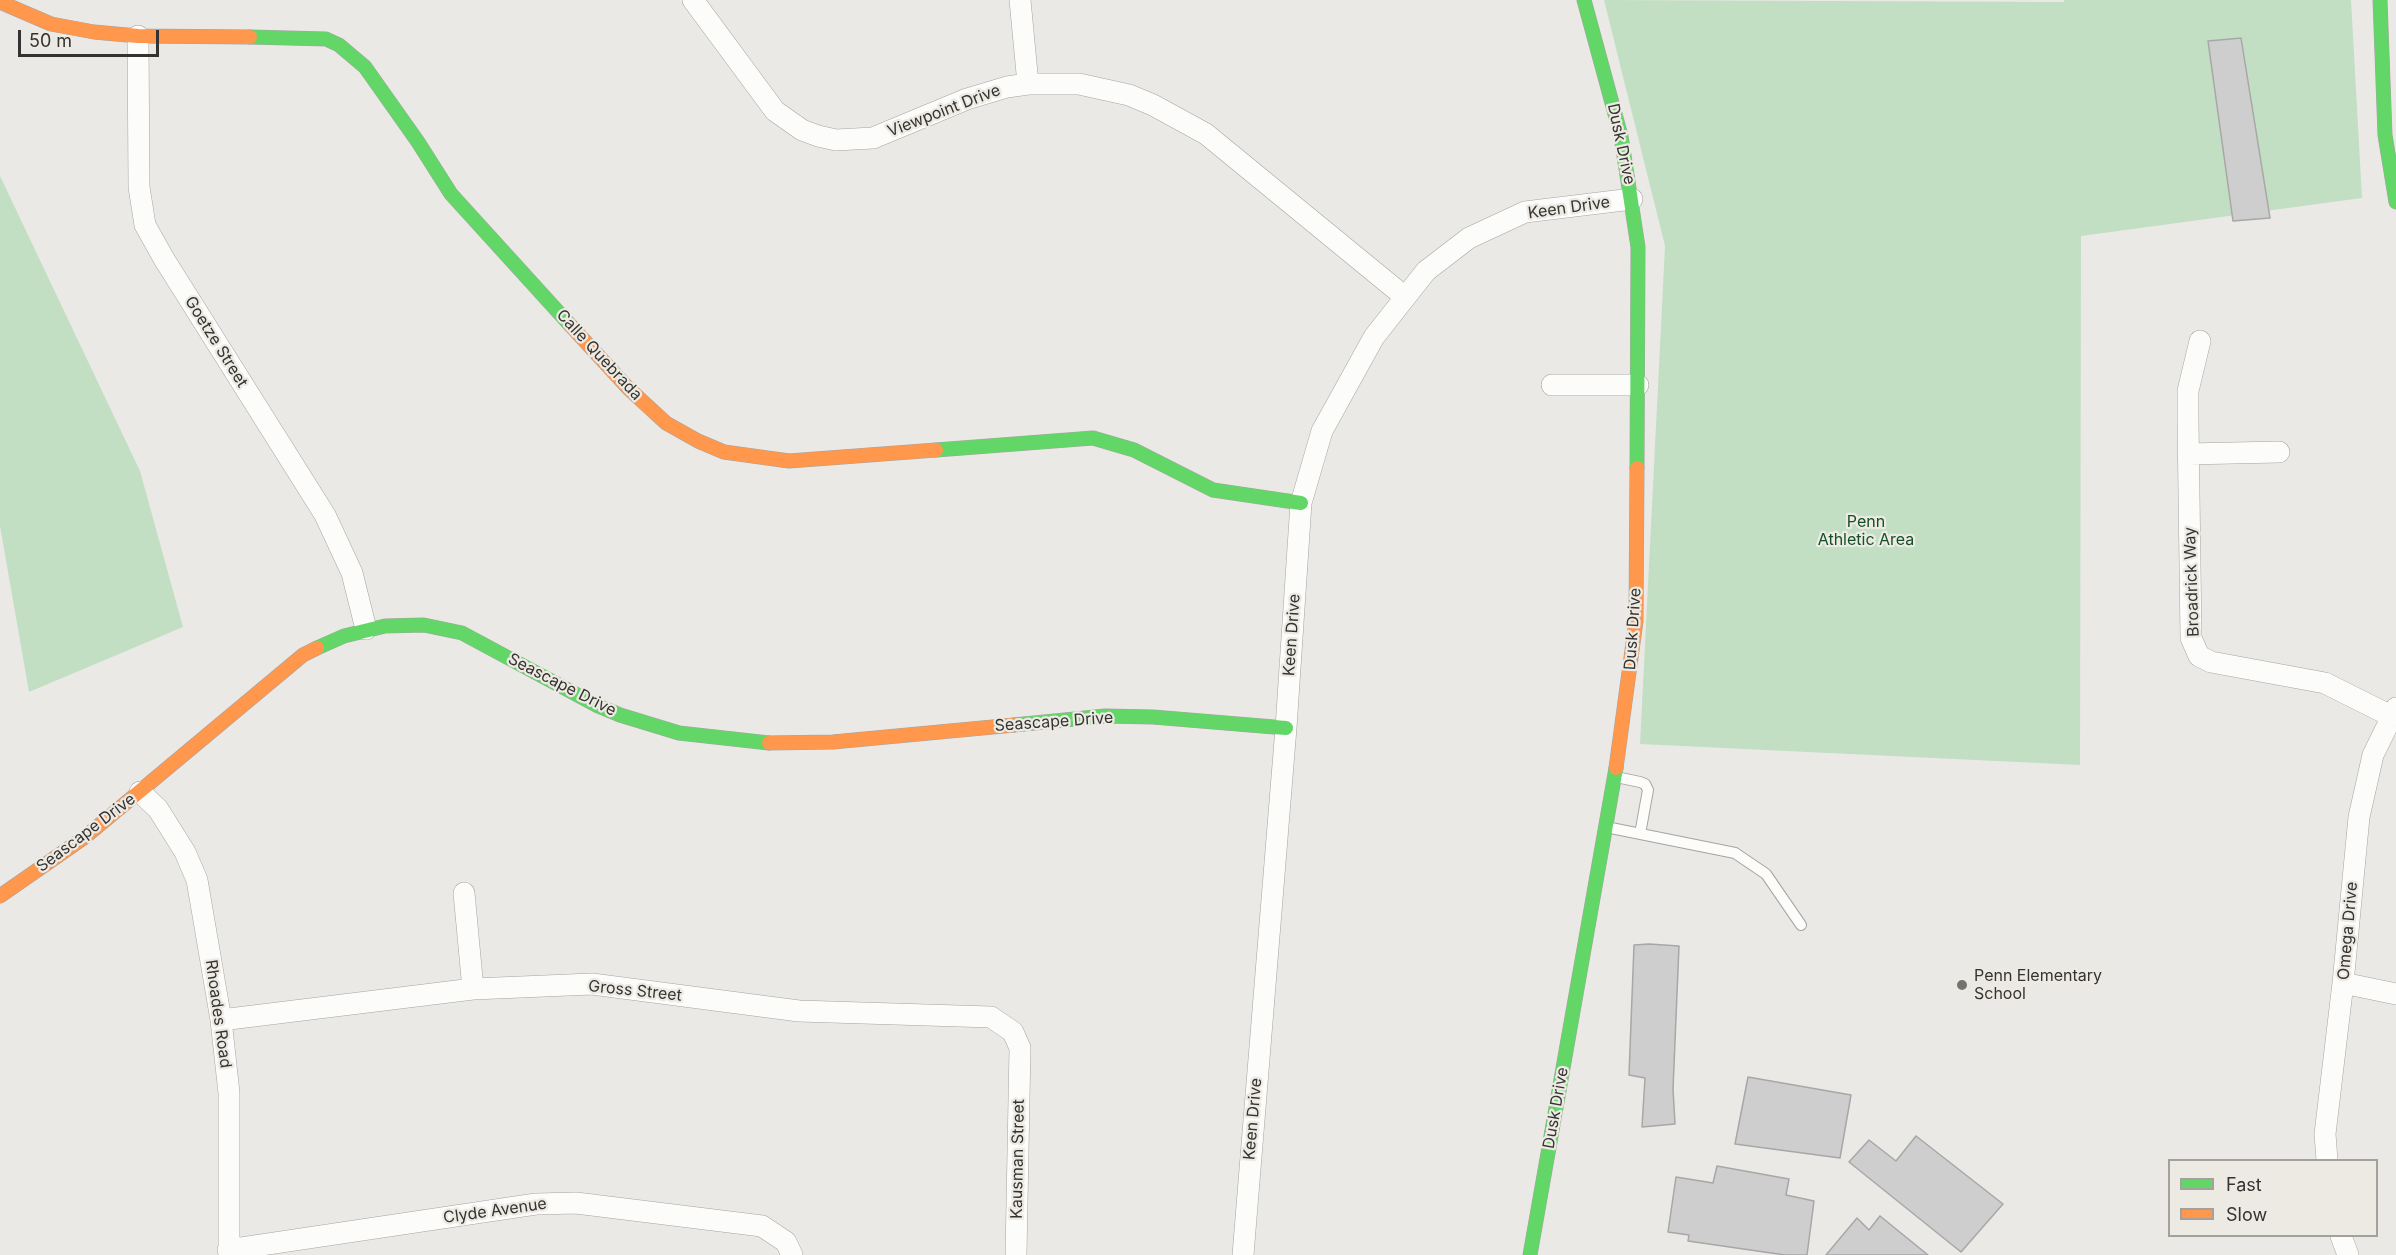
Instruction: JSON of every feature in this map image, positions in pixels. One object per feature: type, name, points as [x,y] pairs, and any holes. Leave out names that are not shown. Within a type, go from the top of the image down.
[{"type":"street","name":"Viewpoint Drive","points":[[693,0],[776,111],[802,130],[818,136],[836,140],[873,138],[977,96],[1007,87],[1028,84],[1079,84],[1120,93],[1153,105],[1206,134],[1406,297]]},
{"type":"street","points":[[1020,0],[1028,84]]},
{"type":"street","name":"Dusk Drive","points":[[1530,1255],[1615,777],[1636,621],[1638,247],[1621,136],[1584,0]]},
{"type":"street","points":[[2380,0],[2396,202]]},
{"type":"street","name":"Calle Quebrada","points":[[0,2],[51,24],[94,32],[138,36],[308,37],[326,39],[349,51],[365,67],[456,199],[628,388],[666,423],[724,452],[746,457],[789,461],[1093,438],[1134,450],[1213,490],[1301,503]]},
{"type":"street","name":"Goetze Street","points":[[138,36],[139,187],[145,225],[325,515],[352,573],[366,629]]},
{"type":"street","name":"Keen Drive","points":[[1243,1255],[1286,728],[1301,503],[1322,430],[1374,337],[1426,272],[1469,238],[1525,212],[1632,200]]},
{"type":"street","name":"Broadrick Way","points":[[2200,341],[2188,390],[2192,638],[2199,656],[2211,662],[2325,683],[2393,712]]},
{"type":"street","points":[[1552,385],[1638,385]]},
{"type":"street","points":[[2188,454],[2278,452]]},
{"type":"street","name":"Seascape Drive","points":[[0,896],[85,837],[303,656],[333,640],[366,629],[404,625],[443,628],[462,633],[596,705],[620,715],[679,733],[735,741],[778,744],[832,742],[1105,716],[1153,717],[1286,728]]},
{"type":"street","name":"Omega Drive","points":[[2327,1159],[2325,1134],[2359,817],[2373,755],[2393,712]]},
{"type":"street","name":"Rhoades Road","points":[[140,792],[158,808],[185,852],[197,880],[222,1020],[229,1093],[229,1252]]},
{"type":"street","points":[[464,893],[473,989]]},
{"type":"street","points":[[2343,983],[2396,994]]},
{"type":"street","name":"Gross Street","points":[[222,1020],[473,989],[591,984],[798,1011],[991,1017],[1013,1032],[1020,1048],[1020,1062]]},
{"type":"street","name":"Kausman Street","points":[[1017,1255],[1020,1062]]},
{"type":"street","name":"Clyde Avenue","points":[[229,1252],[552,1203],[576,1203],[762,1226],[786,1242],[792,1255]]},
{"type":"street","points":[[2341,1237],[2348,1255]]},
{"type":"lane","points":[[1615,777],[1640,782],[1645,784],[1648,790],[1640,834]]},
{"type":"lane","points":[[1606,827],[1735,852],[1766,874],[1801,925]]},
{"type":"green space","name":"Penn Athletic Area","points":[[1604,0],[2064,2],[2064,0],[2351,0],[2362,198],[2081,236],[2080,765],[1640,744],[1665,246]]},
{"type":"green space","points":[[0,176],[140,471],[183,627],[29,692],[0,526]]},
{"type":"building","points":[[2241,38],[2270,218],[2233,221],[2208,41]]},
{"type":"building","points":[[1634,945],[1679,946],[1673,1089],[1675,1124],[1642,1127],[1645,1078],[1629,1075]]},
{"type":"building","points":[[1748,1077],[1851,1095],[1840,1158],[1735,1144]]},
{"type":"building","points":[[1916,1136],[2003,1204],[1961,1252],[1849,1162],[1869,1140],[1896,1161]]},
{"type":"building","points":[[1717,1166],[1789,1179],[1786,1195],[1814,1201],[1807,1255],[1785,1255],[1688,1241],[1689,1235],[1668,1232],[1676,1177],[1713,1183]]},
{"type":"building","points":[[1880,1216],[1928,1255],[1826,1255],[1857,1218],[1869,1230]]},
{"type":"traffic: fast","points":[[1584,0],[1621,136],[1638,247],[1637,468]]},
{"type":"traffic: fast","points":[[2380,0],[2385,135],[2396,202]]},
{"type":"traffic: fast","points":[[250,37],[326,39],[339,45],[365,67],[418,142],[451,194],[571,326]]},
{"type":"traffic: fast","points":[[936,450],[1093,438],[1134,450],[1213,490],[1301,503]]},
{"type":"traffic: fast","points":[[317,648],[344,636],[385,626],[424,625],[462,633],[596,705],[620,715],[679,733],[769,743]]},
{"type":"traffic: fast","points":[[1014,725],[1105,716],[1153,717],[1286,728]]},
{"type":"traffic: fast","points":[[1530,1255],[1616,768]]},
{"type":"traffic: slow","points":[[0,2],[51,24],[94,32],[138,36],[250,37]]},
{"type":"traffic: slow","points":[[571,326],[628,388],[666,423],[724,452],[789,461],[936,450]]},
{"type":"traffic: slow","points":[[1616,768],[1636,621],[1637,468]]},
{"type":"traffic: slow","points":[[0,896],[85,837],[303,655],[317,648]]},
{"type":"traffic: slow","points":[[769,743],[833,742],[1014,725]]},
{"type":"place","name":"Penn Elementary School","points":[[1962,985]]}]
